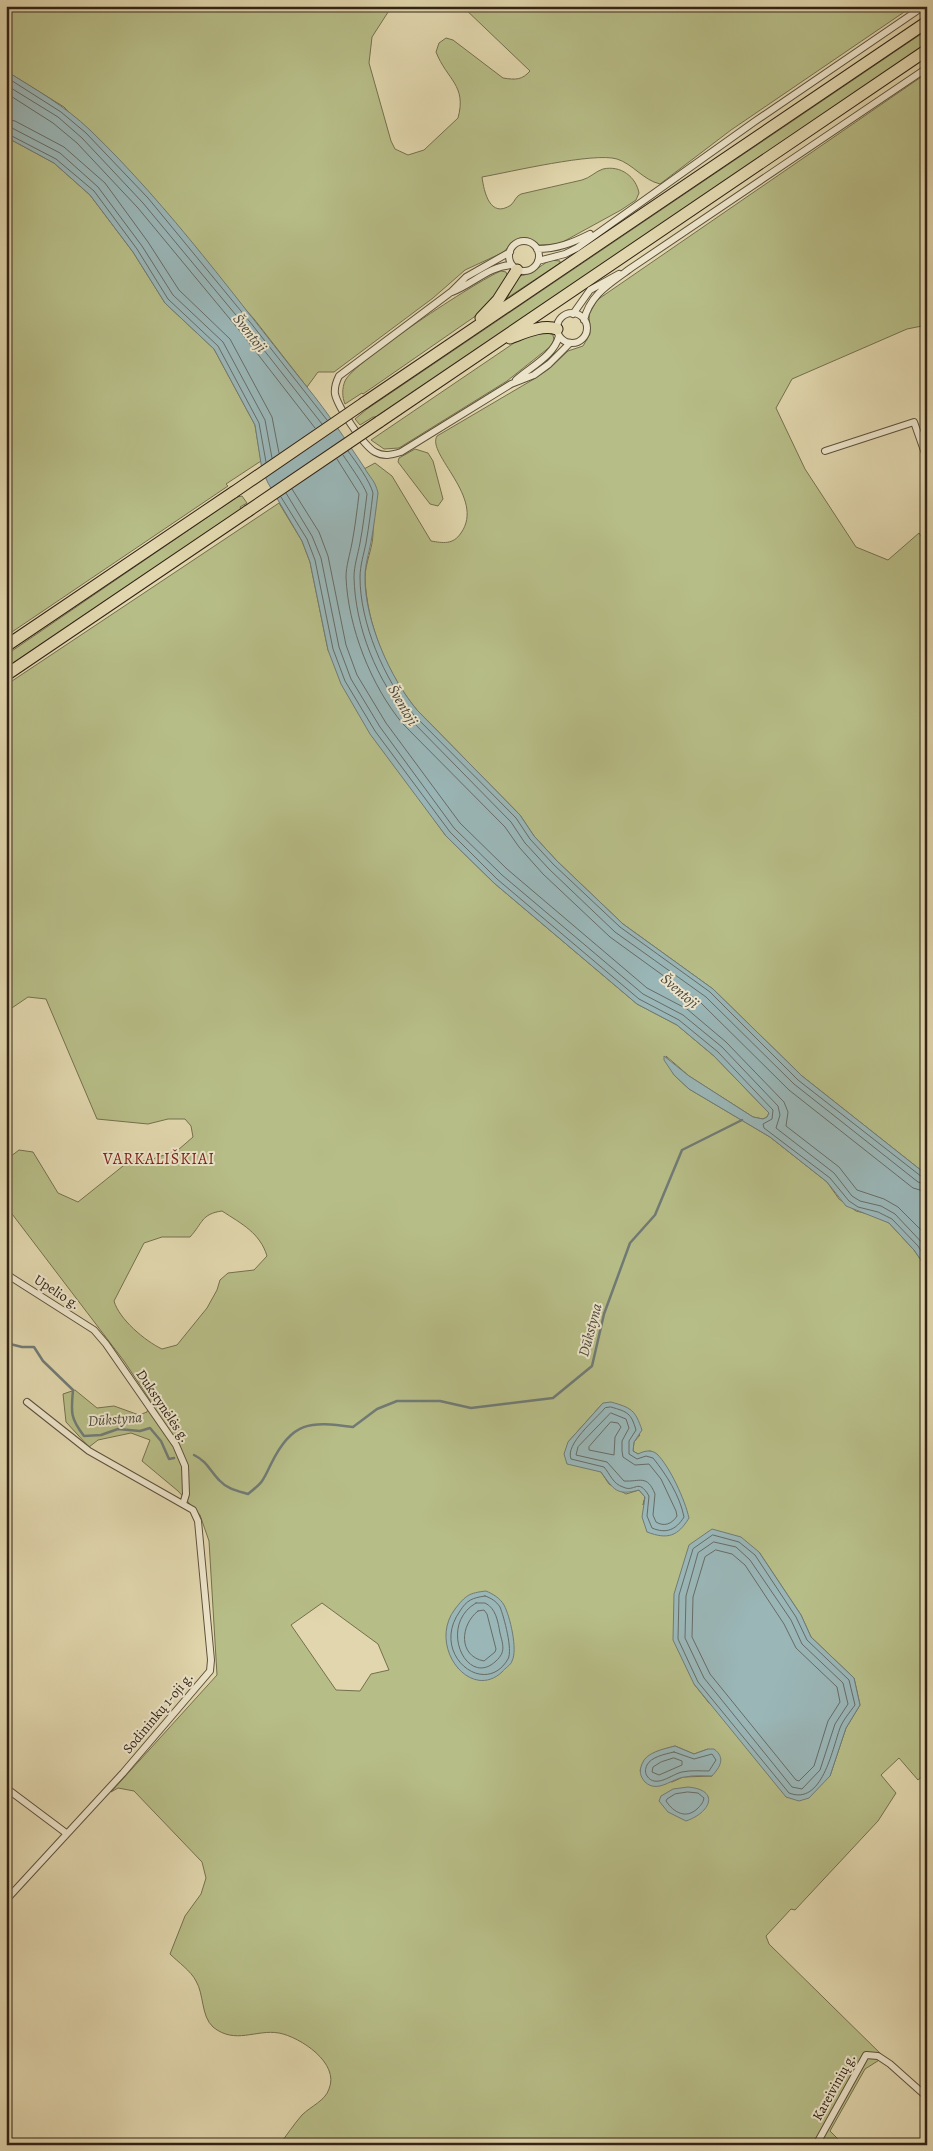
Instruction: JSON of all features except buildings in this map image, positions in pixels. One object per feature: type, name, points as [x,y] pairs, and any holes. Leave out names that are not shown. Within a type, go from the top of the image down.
[{"type":"highway","points":[[6,646],[927,22]]},
{"type":"highway","points":[[6,675],[927,50]]},
{"type":"highway","points":[[462,337],[498,300],[515,267]]},
{"type":"highway","points":[[494,344],[537,328],[549,327],[558,333]]},
{"type":"street","points":[[451,292],[463,288],[491,270],[503,266],[515,267],[522,271],[532,269],[538,261],[565,254],[577,248],[924,6]]},
{"type":"street","points":[[511,384],[534,375],[570,343],[583,338],[587,329],[584,320],[587,308],[592,300],[631,268],[927,68]]},
{"type":"street","points":[[537,249],[553,249],[570,244],[605,227]]},
{"type":"street","points":[[538,261],[537,249],[530,242],[520,242],[510,252],[466,277],[451,292],[340,376],[335,384],[335,396],[368,447],[376,453],[391,456],[401,452],[511,384],[557,344],[561,318],[573,314],[590,290],[601,282],[631,268]]},
{"type":"street","points":[[510,252],[515,267]]},
{"type":"street","points":[[573,314],[584,320]]},
{"type":"street","points":[[558,333],[570,343]]},
{"type":"street","points":[[825,451],[914,422],[927,459]]},
{"type":"street","name":"Upelio g.","points":[[6,1274],[94,1330]]},
{"type":"street","name":"Dukstynėlės g.","points":[[94,1330],[176,1446],[186,1466],[186,1494],[183,1504]]},
{"type":"street","points":[[27,1402],[89,1451],[183,1504]]},
{"type":"street","name":"Sodininkų 1-oji g.","points":[[6,1900],[66,1833],[124,1773],[210,1671],[211,1660],[198,1521],[193,1510],[183,1504]]},
{"type":"street","points":[[6,1788],[66,1833]]},
{"type":"street","name":"Kareivinių g.","points":[[816,2145],[866,2055],[878,2056],[890,2064],[927,2098]]},
{"type":"green space","points":[[6,6],[392,6],[372,37],[369,63],[391,141],[395,149],[408,155],[424,150],[458,118],[460,98],[458,90],[440,62],[436,52],[439,43],[446,38],[453,40],[503,78],[518,79],[530,71],[462,6],[913,6],[731,130],[660,184],[648,179],[623,161],[606,158],[572,160],[482,177],[484,190],[489,202],[498,209],[511,205],[521,194],[582,180],[600,170],[610,168],[622,171],[631,177],[639,193],[636,200],[621,210],[559,244],[539,245],[525,238],[512,242],[504,252],[465,270],[433,298],[334,372],[318,372],[307,387],[254,319],[64,107],[6,71]]},
{"type":"green space","points":[[927,30],[927,43],[865,86],[376,417],[360,425],[355,419],[367,409]]},
{"type":"green space","points":[[927,73],[927,325],[907,329],[792,379],[776,408],[805,469],[856,547],[888,560],[919,533],[927,545],[927,1175],[802,1076],[713,989],[623,924],[557,861],[534,836],[520,815],[417,710],[406,696],[388,665],[374,631],[370,613],[365,578],[373,539],[373,525],[364,469],[375,463],[392,476],[431,541],[444,543],[455,540],[461,533],[467,520],[466,506],[454,478],[440,454],[436,444],[437,436],[534,379],[549,369],[568,351],[583,346],[590,334],[589,314],[597,300]]},
{"type":"green space","points":[[6,137],[54,163],[90,195],[133,252],[165,303],[214,349],[255,425],[261,461],[226,484],[228,486],[6,636]]},
{"type":"green space","points":[[551,260],[560,261],[560,263],[507,298],[519,276],[533,272]]},
{"type":"green space","points":[[501,271],[506,272],[508,278],[498,294],[477,315],[363,394],[345,404],[343,387],[353,371],[417,322],[468,289]]},
{"type":"green space","points":[[539,333],[553,335],[554,340],[551,346],[507,381],[399,448],[384,449],[371,440],[514,343]]},
{"type":"green space","points":[[415,449],[428,453],[433,461],[443,499],[438,506],[430,504],[398,462],[399,458]]},
{"type":"green space","points":[[242,496],[247,503],[240,507],[241,509],[6,668],[6,655],[237,497]]},
{"type":"green space","points":[[279,503],[302,541],[310,562],[328,650],[406,780],[446,836],[494,883],[637,1004],[677,1025],[714,1056],[769,1113],[763,1119],[753,1117],[689,1076],[666,1056],[674,1075],[689,1089],[770,1137],[827,1182],[839,1199],[856,1211],[876,1216],[889,1223],[914,1250],[927,1269],[927,1772],[918,1780],[899,1758],[881,1775],[896,1793],[878,1821],[795,1910],[791,1909],[766,1936],[769,1944],[884,2057],[865,2069],[830,2131],[844,2145],[279,2145],[302,2115],[327,2093],[331,2079],[329,2070],[316,2053],[288,2035],[270,2032],[237,2036],[229,2035],[213,2027],[209,2022],[204,2011],[199,1986],[194,1977],[170,1954],[185,1916],[201,1894],[206,1878],[202,1862],[134,1791],[118,1788],[111,1792],[217,1675],[209,1541],[200,1515],[178,1491],[142,1461],[150,1440],[131,1433],[98,1440],[89,1447],[66,1422],[63,1394],[75,1390],[97,1408],[114,1406],[139,1415],[147,1412],[150,1400],[124,1361],[6,1206],[6,1160],[19,1150],[33,1152],[58,1193],[78,1202],[128,1162],[150,1160],[178,1150],[193,1137],[191,1126],[185,1119],[168,1119],[148,1124],[97,1119],[46,999],[28,997],[6,1012],[6,685]],"holes":[[[222,1211],[255,1235],[267,1256],[254,1270],[228,1273],[220,1280],[207,1308],[177,1345],[162,1349],[148,1341],[134,1329],[121,1315],[114,1301],[144,1243],[162,1237],[190,1237],[203,1220],[215,1212]],[[603,1403],[640,1435],[634,1442],[633,1451],[638,1454],[650,1451],[656,1454],[643,1505],[645,1497],[639,1490],[626,1494],[609,1484],[601,1472],[568,1442]],[[759,1552],[801,1615],[811,1637],[854,1678],[860,1705],[846,1728],[830,1776],[709,1703],[694,1684]],[[322,1603],[378,1644],[389,1670],[371,1674],[360,1691],[336,1690],[291,1625]],[[675,1746],[694,1754],[708,1749],[712,1776],[683,1777],[672,1782],[640,1771],[649,1756],[663,1749]]]},
{"type":"water","name":"Šventoji","points":[[6,71],[50,98],[80,121],[120,160],[148,191],[203,255],[315,397],[372,479],[378,493],[366,563],[366,593],[369,611],[380,647],[397,682],[407,697],[417,710],[520,815],[534,836],[557,861],[623,924],[713,989],[802,1076],[927,1175],[927,1269],[914,1250],[889,1223],[846,1206],[827,1182],[770,1137],[689,1089],[674,1075],[664,1060],[664,1056],[689,1076],[753,1117],[763,1119],[769,1113],[714,1056],[677,1025],[637,1004],[494,883],[446,836],[370,734],[341,684],[328,650],[310,562],[302,541],[262,470],[255,425],[214,349],[165,303],[133,252],[90,195],[54,163],[6,137]]},
{"type":"water","points":[[611,1402],[628,1408],[637,1418],[642,1430],[634,1442],[633,1451],[638,1454],[652,1451],[657,1454],[676,1484],[689,1518],[681,1529],[672,1535],[661,1536],[647,1532],[642,1517],[645,1497],[639,1490],[621,1492],[609,1483],[601,1472],[567,1464],[564,1454],[568,1442],[603,1403]]},
{"type":"water","points":[[712,1529],[741,1537],[759,1552],[801,1615],[811,1637],[854,1678],[860,1705],[846,1728],[830,1776],[809,1798],[799,1801],[786,1797],[694,1684],[673,1640],[674,1594],[689,1545]]},
{"type":"water","points":[[486,1591],[498,1598],[506,1610],[511,1625],[514,1656],[510,1664],[502,1672],[490,1679],[477,1680],[466,1675],[456,1666],[449,1653],[446,1639],[448,1624],[459,1604],[468,1595]]},
{"type":"water","points":[[675,1746],[694,1754],[714,1749],[718,1752],[721,1759],[719,1766],[712,1776],[688,1776],[660,1786],[650,1785],[645,1782],[640,1771],[644,1760],[656,1752]]},
{"type":"water","points":[[688,1787],[705,1792],[708,1802],[706,1808],[701,1813],[686,1821],[668,1812],[659,1801],[661,1796],[673,1789]]},
{"type":"waterway","name":"Dūkstyna","points":[[194,1455],[205,1463],[225,1486],[248,1494],[262,1481],[287,1439],[304,1427],[325,1424],[353,1427],[377,1409],[397,1401],[440,1401],[471,1408],[553,1398],[592,1366],[604,1314],[630,1243],[655,1215],[682,1150],[742,1120]]},
{"type":"waterway","name":"Dūkstyna","points":[[6,1343],[22,1347],[34,1347],[43,1361],[73,1390],[72,1414],[84,1436],[101,1435],[118,1429],[140,1431],[150,1428],[161,1441],[169,1459],[174,1458]]},
{"type":"district","name":"VARKALIŠKIAI","points":[[159,1159]]}]
